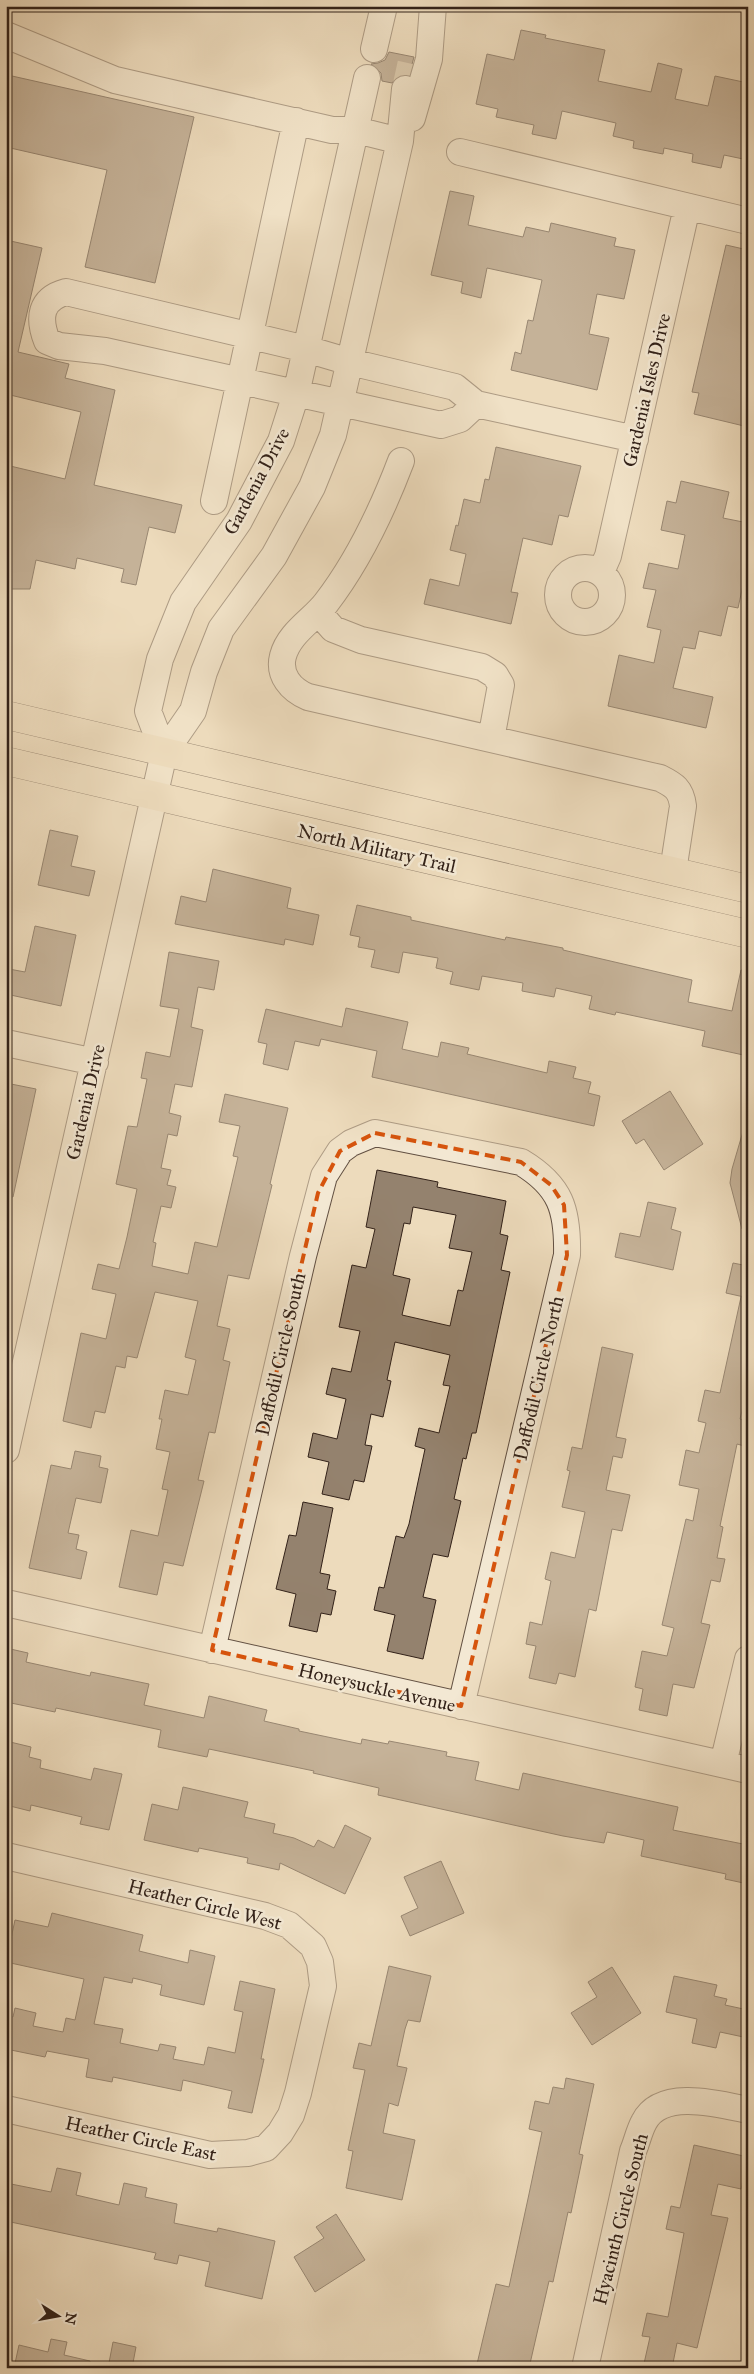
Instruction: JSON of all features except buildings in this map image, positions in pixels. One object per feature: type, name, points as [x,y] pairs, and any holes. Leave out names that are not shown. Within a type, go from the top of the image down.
[{"type":"main road","points":[[6,716],[748,889]]},
{"type":"main road","name":"North Military Trail","points":[[6,761],[748,934]]},
{"type":"street","points":[[374,49],[384,6]]},
{"type":"street","name":"Gardenia Drive","points":[[412,57],[432,6]]},
{"type":"street","name":"Gardenia Drive","points":[[400,141],[416,108],[429,58],[432,6]]},
{"type":"street","points":[[6,35],[115,80],[332,130],[356,130],[400,141]]},
{"type":"street","name":"Gardenia Drive","points":[[164,753],[148,711],[160,659],[183,602],[239,520],[281,441],[296,394],[367,78]]},
{"type":"street","name":"Gardenia Drive","points":[[6,1450],[164,753],[193,711],[204,672],[221,629],[274,556],[312,487],[333,435],[400,141],[405,89]]},
{"type":"street","points":[[214,501],[238,381],[296,121]]},
{"type":"street","points":[[460,152],[748,221]]},
{"type":"street","name":"Gardenia Isles Drive","points":[[601,572],[608,556],[687,207]]},
{"type":"street","points":[[476,404],[460,419],[442,425],[105,351],[59,346],[47,341],[41,327],[43,308],[53,296],[66,292],[306,349],[350,362],[455,387],[476,404],[635,439]]},
{"type":"street","points":[[401,461],[383,508],[346,574],[318,612],[297,633],[282,656],[283,671],[288,684],[295,692],[308,697],[660,778],[676,785],[682,796],[683,806],[673,871]]},
{"type":"street","points":[[318,612],[333,629],[361,640],[482,667],[495,675],[501,684],[491,739]]},
{"type":"street","points":[[6,1043],[95,1062]]},
{"type":"street","name":"Daffodil Circle South","points":[[212,1650],[303,1256],[324,1176],[340,1151],[351,1143],[375,1133],[425,1142]]},
{"type":"street","name":"Daffodil Circle North","points":[[425,1142],[521,1162],[538,1172],[551,1185],[564,1205],[568,1226],[567,1255],[462,1706]]},
{"type":"street","name":"Honeysuckle Avenue","points":[[6,1603],[736,1767]]},
{"type":"street","points":[[736,1767],[748,1659]]},
{"type":"street","name":"Heather Circle West","points":[[6,1856],[265,1916],[289,1925],[313,1946],[320,1962],[323,1986],[307,2059]]},
{"type":"street","name":"Heather Circle East","points":[[6,2109],[210,2155],[248,2153],[266,2148],[280,2133],[291,2115],[307,2059]]},
{"type":"street","name":"Hyacinth Circle South","points":[[585,2368],[633,2151],[644,2121],[657,2108],[672,2103],[698,2100],[748,2110]]},
{"type":"highlighted area","points":[[375,1133],[521,1162],[551,1185],[564,1205],[567,1255],[461,1706],[212,1650],[318,1193],[340,1151]]},
{"type":"tunnel","points":[[405,89],[412,57]]}]
